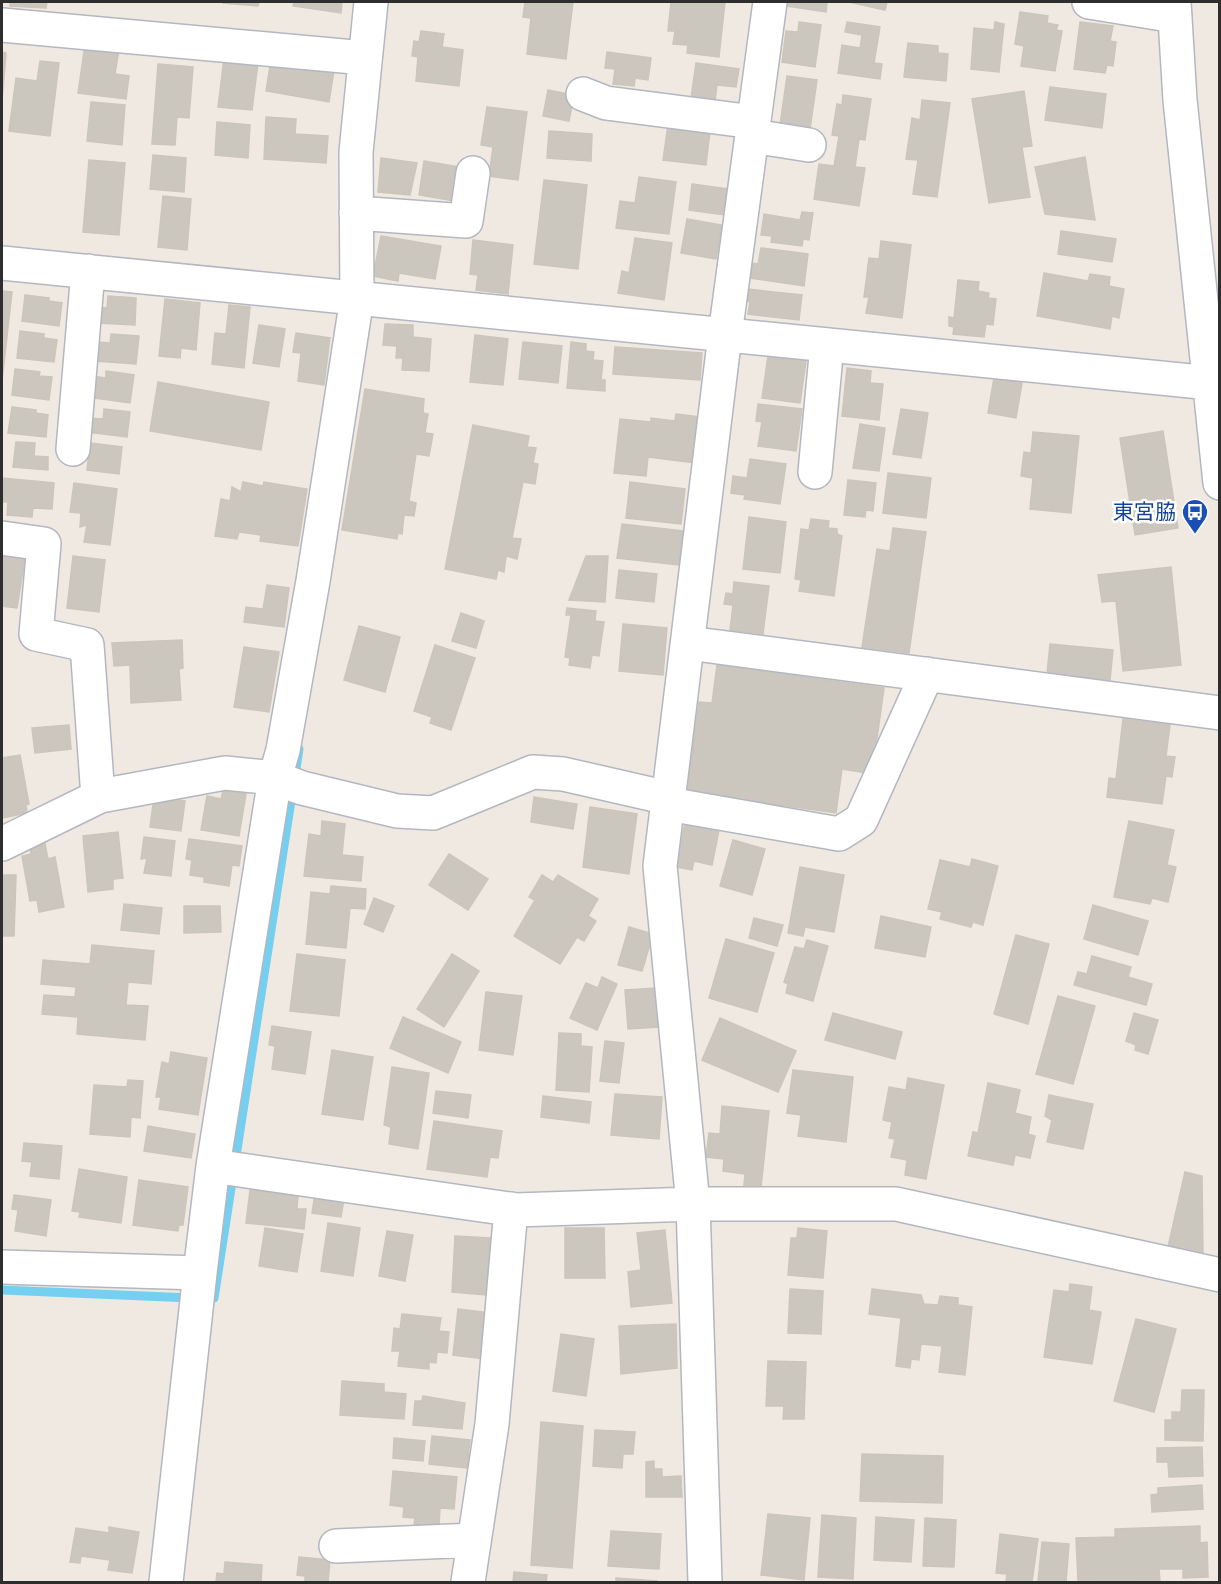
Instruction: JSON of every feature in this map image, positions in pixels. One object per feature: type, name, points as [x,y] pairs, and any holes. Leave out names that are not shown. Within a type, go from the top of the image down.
[{"type":"street","points":[[166,1582],[213,1166],[288,783],[283,750],[313,581],[373,300],[356,213],[356,152],[371,2]]},
{"type":"street","points":[[705,1582],[693,1204],[660,866],[725,334],[770,2]]},
{"type":"street","points":[[1089,2],[1174,9],[1180,100],[1215,382],[1220,483]]},
{"type":"street","points":[[2,25],[365,58]]},
{"type":"street","points":[[583,94],[606,103],[753,129],[809,145]]},
{"type":"street","points":[[356,213],[466,221],[473,172]]},
{"type":"street","points":[[2,263],[1215,382]]},
{"type":"street","points":[[73,449],[88,271]]},
{"type":"street","points":[[815,472],[827,345]]},
{"type":"street","points":[[2,538],[44,543],[36,634],[87,645],[98,797]]},
{"type":"street","points":[[688,643],[1220,713]]},
{"type":"street","points":[[2,844],[98,797],[225,773],[288,783],[397,812],[433,813],[532,772],[563,774],[668,801],[839,834],[861,820],[927,674]]},
{"type":"street","points":[[213,1166],[511,1209],[693,1204],[896,1204],[1220,1275]]},
{"type":"street","points":[[468,1582],[492,1424],[511,1209]]},
{"type":"street","points":[[2,1267],[200,1273]]},
{"type":"street","points":[[336,1546],[474,1540]]},
{"type":"building","points":[[10,2],[47,2],[46,8],[10,6]]},
{"type":"building","points":[[223,2],[259,2],[258,6]]},
{"type":"building","points":[[294,2],[342,2],[341,13],[293,6]]},
{"type":"building","points":[[525,2],[573,2],[566,59],[527,54],[531,18],[523,17]]},
{"type":"building","points":[[671,2],[725,2],[719,57],[687,53],[688,45],[673,44],[675,31],[668,31]]},
{"type":"building","points":[[787,2],[827,2],[826,12],[787,6]]},
{"type":"building","points":[[849,2],[887,2],[885,10]]},
{"type":"building","points":[[1020,12],[1048,16],[1047,23],[1058,25],[1056,30],[1062,31],[1055,71],[1021,66],[1024,46],[1015,44]]},
{"type":"building","points":[[799,22],[821,25],[815,67],[782,62],[786,31],[798,32]]},
{"type":"building","points":[[847,22],[880,27],[874,63],[882,64],[880,79],[838,73],[842,45],[860,48],[862,35],[845,32]]},
{"type":"building","points":[[995,22],[1004,24],[999,72],[971,69],[974,28],[994,30]]},
{"type":"building","points":[[1080,22],[1113,26],[1110,41],[1116,42],[1113,66],[1107,65],[1105,73],[1074,69]]},
{"type":"building","points":[[421,31],[444,34],[442,47],[463,50],[459,86],[416,81],[418,57],[412,56],[414,41],[419,42]]},
{"type":"building","points":[[908,43],[938,46],[938,53],[948,54],[946,81],[904,77]]},
{"type":"building","points":[[85,45],[119,50],[115,74],[129,76],[126,99],[78,93]]},
{"type":"building","points":[[2,52],[6,53],[2,101]]},
{"type":"building","points":[[607,52],[651,58],[648,80],[635,78],[634,86],[613,84],[615,69],[605,68]]},
{"type":"building","points":[[224,59],[258,63],[252,110],[218,107]]},
{"type":"building","points":[[271,60],[334,70],[329,102],[266,91]]},
{"type":"building","points":[[40,61],[59,63],[50,136],[9,131],[16,78],[37,81]]},
{"type":"building","points":[[696,63],[739,69],[736,87],[717,85],[715,101],[691,98]]},
{"type":"building","points":[[158,64],[193,67],[189,118],[177,117],[175,145],[152,144]]},
{"type":"building","points":[[787,76],[817,80],[810,129],[780,125]]},
{"type":"building","points":[[1050,87],[1106,94],[1102,128],[1045,120]]},
{"type":"building","points":[[548,90],[574,95],[569,121],[543,116]]},
{"type":"building","points":[[1024,91],[1032,146],[1022,147],[1030,197],[989,203],[972,99]]},
{"type":"building","points":[[843,95],[871,99],[865,140],[859,139],[855,167],[865,168],[859,206],[814,199],[819,164],[834,166],[839,136],[832,135],[837,104],[842,105]]},
{"type":"building","points":[[922,100],[950,103],[937,197],[913,194],[918,160],[906,159],[912,118],[920,120]]},
{"type":"building","points":[[91,102],[125,105],[122,145],[87,141]]},
{"type":"building","points":[[487,107],[527,112],[518,180],[489,176],[493,147],[481,145]]},
{"type":"building","points":[[266,117],[296,119],[295,134],[328,136],[326,163],[264,159]]},
{"type":"building","points":[[217,122],[250,125],[248,158],[215,155]]},
{"type":"building","points":[[668,125],[710,131],[706,165],[663,160]]},
{"type":"building","points":[[549,131],[592,134],[591,161],[547,158]]},
{"type":"building","points":[[153,155],[186,158],[184,192],[150,189]]},
{"type":"building","points":[[1085,157],[1095,220],[1045,214],[1035,167]]},
{"type":"building","points":[[381,158],[417,163],[410,195],[378,192]]},
{"type":"building","points":[[89,160],[125,163],[119,235],[83,232]]},
{"type":"building","points":[[424,161],[460,167],[454,201],[419,195]]},
{"type":"building","points":[[639,177],[676,182],[669,234],[616,228],[620,201],[635,203]]},
{"type":"building","points":[[544,180],[587,185],[578,269],[534,264]]},
{"type":"building","points":[[692,184],[728,189],[725,215],[689,210]]},
{"type":"building","points":[[163,196],[191,199],[187,250],[158,247]]},
{"type":"building","points":[[802,212],[813,213],[809,240],[803,239],[802,246],[771,242],[772,236],[761,235],[764,214],[800,220]]},
{"type":"building","points":[[687,219],[722,225],[716,259],[681,253]]},
{"type":"building","points":[[1061,231],[1116,239],[1112,262],[1058,254]]},
{"type":"building","points":[[381,236],[441,246],[435,279],[399,273],[398,281],[373,276]]},
{"type":"building","points":[[635,238],[672,243],[664,300],[618,293],[622,271],[629,273]]},
{"type":"building","points":[[473,240],[513,245],[508,294],[476,290],[478,275],[470,274]]},
{"type":"building","points":[[881,241],[911,245],[902,318],[866,313],[869,297],[864,297],[869,258],[879,259]]},
{"type":"building","points":[[761,248],[808,254],[804,286],[750,278],[752,263],[758,264]]},
{"type":"building","points":[[1044,273],[1088,281],[1090,274],[1110,277],[1109,286],[1124,289],[1119,318],[1112,316],[1110,329],[1037,316]]},
{"type":"building","points":[[958,280],[979,282],[978,291],[989,293],[988,298],[996,299],[993,325],[986,324],[984,337],[953,334],[954,327],[949,326],[949,317],[954,318]]},
{"type":"building","points":[[747,289],[802,295],[799,320],[748,314],[750,302],[745,300]]},
{"type":"building","points":[[2,291],[12,292],[2,381]]},
{"type":"building","points":[[25,295],[49,298],[49,301],[62,303],[59,326],[22,321]]},
{"type":"building","points":[[108,296],[136,298],[135,325],[97,323],[98,307],[107,308]]},
{"type":"building","points":[[165,299],[200,303],[196,350],[181,348],[180,358],[159,356]]},
{"type":"building","points":[[229,305],[250,307],[244,368],[212,364],[215,333],[226,334]]},
{"type":"building","points":[[385,324],[413,325],[413,337],[431,339],[429,371],[402,370],[403,358],[396,358],[397,346],[383,345]]},
{"type":"building","points":[[259,325],[285,329],[279,367],[253,363]]},
{"type":"building","points":[[20,331],[44,334],[44,338],[57,340],[54,362],[17,358]]},
{"type":"building","points":[[296,333],[330,338],[324,385],[298,381],[301,353],[293,352]]},
{"type":"building","points":[[111,334],[139,336],[136,364],[95,361],[97,342],[110,343]]},
{"type":"building","points":[[475,335],[508,339],[503,385],[470,382]]},
{"type":"building","points":[[523,342],[562,346],[558,383],[519,379]]},
{"type":"building","points":[[571,342],[586,344],[586,351],[594,352],[593,360],[603,361],[601,380],[605,380],[605,391],[567,388]]},
{"type":"building","points":[[615,347],[702,353],[700,380],[613,374]]},
{"type":"building","points":[[768,356],[806,361],[800,403],[762,398]]},
{"type":"building","points":[[847,368],[871,371],[870,383],[883,384],[879,420],[842,416]]},
{"type":"building","points":[[15,369],[40,372],[39,376],[52,377],[49,400],[12,395]]},
{"type":"building","points":[[106,371],[134,375],[130,403],[88,397],[92,376],[106,378]]},
{"type":"building","points":[[994,378],[1022,383],[1016,418],[988,413]]},
{"type":"building","points":[[158,382],[269,402],[261,450],[150,431]]},
{"type":"building","points":[[365,389],[424,399],[423,413],[428,414],[425,433],[433,434],[429,456],[416,454],[409,501],[416,503],[414,516],[404,515],[402,534],[398,533],[397,539],[342,530]]},
{"type":"building","points":[[758,404],[802,409],[796,451],[758,446],[762,422],[756,421]]},
{"type":"building","points":[[12,407],[36,410],[36,413],[48,415],[46,437],[8,433]]},
{"type":"building","points":[[104,409],[130,412],[127,437],[87,432],[89,418],[103,419]]},
{"type":"building","points":[[901,409],[928,413],[921,458],[893,454]]},
{"type":"building","points":[[676,414],[700,417],[695,463],[648,457],[646,476],[614,473],[620,419],[651,422],[651,418],[675,421]]},
{"type":"building","points":[[860,424],[885,428],[879,471],[853,468]]},
{"type":"building","points":[[473,425],[529,436],[527,447],[536,448],[533,463],[538,464],[535,484],[523,482],[512,538],[521,539],[517,559],[506,556],[504,572],[498,570],[496,579],[445,569]]},
{"type":"building","points":[[1163,431],[1178,528],[1135,535],[1120,438]]},
{"type":"building","points":[[1033,432],[1079,436],[1071,513],[1030,509],[1033,478],[1021,476],[1024,452],[1031,453]]},
{"type":"building","points":[[16,442],[35,443],[34,456],[48,457],[48,470],[13,467]]},
{"type":"building","points":[[90,443],[122,447],[119,474],[87,470]]},
{"type":"building","points":[[750,459],[786,464],[780,504],[744,499],[745,495],[731,493],[733,476],[747,478]]},
{"type":"building","points":[[888,473],[931,478],[926,518],[883,513]]},
{"type":"building","points":[[2,478],[54,483],[52,509],[33,508],[32,517],[7,515],[8,502],[2,502]]},
{"type":"building","points":[[848,480],[876,483],[873,511],[866,510],[865,517],[844,515]]},
{"type":"building","points":[[243,482],[263,486],[264,482],[307,489],[298,546],[260,541],[261,535],[239,532],[237,539],[215,536],[221,499],[230,501],[232,487],[241,492]]},
{"type":"building","points":[[630,482],[685,489],[681,524],[626,518]]},
{"type":"building","points":[[74,483],[117,489],[110,545],[84,542],[87,525],[80,527],[81,513],[70,512]]},
{"type":"building","points":[[749,517],[786,522],[780,573],[743,569]]},
{"type":"building","points":[[811,519],[829,521],[828,528],[837,529],[837,534],[842,536],[834,596],[799,591],[801,580],[795,579],[801,529],[809,530]]},
{"type":"building","points":[[622,524],[683,531],[679,565],[617,558]]},
{"type":"building","points":[[893,528],[926,532],[909,653],[862,647],[877,549],[890,551]]},
{"type":"building","points":[[2,548],[26,552],[17,608],[2,606]]},
{"type":"building","points":[[73,556],[105,560],[99,612],[67,608]]},
{"type":"building","points":[[586,556],[608,556],[605,602],[569,600]]},
{"type":"building","points":[[1171,567],[1181,665],[1123,671],[1116,601],[1102,602],[1098,575]]},
{"type":"building","points":[[619,570],[657,574],[654,602],[616,598]]},
{"type":"building","points":[[734,582],[769,586],[763,634],[730,630],[733,605],[724,604],[726,593],[733,594]]},
{"type":"building","points":[[267,585],[289,588],[284,627],[244,622],[246,607],[263,609]]},
{"type":"building","points":[[567,608],[596,611],[595,621],[604,622],[599,656],[592,655],[590,668],[569,665],[570,658],[565,657],[571,615],[566,615]]},
{"type":"building","points":[[461,613],[484,621],[476,648],[452,641]]},
{"type":"building","points":[[623,624],[667,628],[663,675],[619,671]]},
{"type":"building","points":[[359,626],[400,637],[385,692],[344,680]]},
{"type":"building","points":[[182,640],[183,668],[179,669],[181,700],[131,703],[130,665],[114,666],[112,643]]},
{"type":"building","points":[[1050,644],[1113,650],[1110,680],[1047,674]]},
{"type":"building","points":[[435,645],[475,658],[451,730],[430,723],[432,717],[414,711]]},
{"type":"building","points":[[244,647],[279,652],[269,712],[234,707]]},
{"type":"building","points":[[717,665],[884,688],[872,774],[842,769],[836,813],[687,792],[699,702],[712,703]]},
{"type":"building","points":[[1123,719],[1170,725],[1166,756],[1175,757],[1172,777],[1166,776],[1162,804],[1107,797],[1109,778],[1116,779]]},
{"type":"building","points":[[69,725],[71,749],[35,753],[32,728]]},
{"type":"building","points":[[20,755],[29,804],[26,805],[27,813],[2,818],[2,758]]},
{"type":"building","points":[[223,791],[246,794],[239,836],[201,830],[207,796],[221,799]]},
{"type":"building","points":[[154,797],[185,801],[181,831],[150,827]]},
{"type":"building","points":[[534,797],[577,804],[573,829],[531,822]]},
{"type":"building","points":[[590,807],[637,814],[629,874],[583,867]]},
{"type":"building","points":[[322,821],[345,824],[342,855],[363,857],[361,881],[304,876],[309,834],[321,836]]},
{"type":"building","points":[[1129,821],[1174,830],[1167,865],[1176,867],[1168,902],[1152,898],[1150,904],[1114,897]]},
{"type":"building","points":[[685,823],[719,830],[712,865],[694,861],[692,870],[676,867]]},
{"type":"building","points":[[118,832],[123,878],[113,879],[113,889],[88,892],[83,836]]},
{"type":"building","points":[[144,837],[175,841],[171,876],[144,873],[147,858],[141,859]]},
{"type":"building","points":[[189,839],[242,846],[239,866],[232,865],[229,886],[204,882],[204,877],[190,875],[192,860],[186,859]]},
{"type":"building","points":[[733,840],[765,849],[752,895],[720,886]]},
{"type":"building","points":[[45,844],[48,859],[55,857],[64,907],[39,912],[37,900],[30,901],[22,856],[31,854],[30,848]]},
{"type":"building","points":[[449,854],[488,879],[468,910],[429,885]]},
{"type":"building","points":[[972,859],[998,866],[983,925],[973,922],[971,927],[940,919],[942,912],[928,909],[940,860],[970,867]]},
{"type":"building","points":[[800,867],[844,875],[834,932],[805,927],[803,936],[788,933]]},
{"type":"building","points":[[2,875],[16,875],[14,936],[2,936]]},
{"type":"building","points":[[542,875],[553,882],[558,875],[598,899],[588,916],[596,921],[584,941],[577,937],[560,964],[514,936],[535,900],[529,897]]},
{"type":"building","points":[[331,886],[366,889],[365,909],[350,908],[346,948],[306,944],[311,892],[330,894]]},
{"type":"building","points":[[374,898],[394,906],[383,932],[364,924]]},
{"type":"building","points":[[124,904],[162,908],[159,934],[121,930]]},
{"type":"building","points":[[1093,905],[1148,921],[1138,955],[1084,939]]},
{"type":"building","points":[[184,906],[220,906],[221,932],[184,933]]},
{"type":"building","points":[[881,916],[931,927],[925,957],[875,948]]},
{"type":"building","points":[[754,918],[783,925],[777,946],[749,938]]},
{"type":"building","points":[[629,927],[653,934],[642,971],[618,965]]},
{"type":"building","points":[[1016,935],[1049,944],[1028,1024],[994,1014]]},
{"type":"building","points":[[726,939],[774,953],[757,1012],[709,998]]},
{"type":"building","points":[[807,940],[828,946],[813,1001],[786,993],[788,984],[784,982],[795,947],[804,949]]},
{"type":"building","points":[[92,945],[154,951],[151,984],[128,982],[126,1005],[148,1006],[145,1040],[77,1034],[78,1017],[42,1014],[44,995],[75,997],[76,987],[41,984],[43,960],[90,964]]},
{"type":"building","points":[[297,954],[345,960],[339,1016],[290,1011]]},
{"type":"building","points":[[452,954],[479,971],[444,1027],[417,1009]]},
{"type":"building","points":[[1092,956],[1131,967],[1128,977],[1152,984],[1146,1005],[1074,985],[1078,972],[1087,974]]},
{"type":"building","points":[[602,977],[617,984],[597,1030],[570,1018],[586,983],[598,988]]},
{"type":"building","points":[[656,988],[659,1027],[628,1029],[625,990]]},
{"type":"building","points":[[486,992],[522,996],[513,1055],[479,1050]]},
{"type":"building","points":[[1058,996],[1095,1006],[1073,1084],[1036,1074]]},
{"type":"building","points":[[833,1013],[902,1032],[895,1059],[825,1040]]},
{"type":"building","points":[[1134,1013],[1158,1020],[1148,1054],[1135,1050],[1136,1045],[1126,1041]]},
{"type":"building","points":[[403,1017],[461,1042],[448,1073],[390,1048]]},
{"type":"building","points":[[720,1018],[796,1051],[778,1092],[702,1060]]},
{"type":"building","points":[[272,1026],[311,1032],[305,1074],[272,1069],[275,1046],[269,1045]]},
{"type":"building","points":[[559,1033],[581,1034],[581,1046],[592,1047],[589,1092],[556,1090]]},
{"type":"building","points":[[605,1041],[624,1043],[619,1083],[600,1081]]},
{"type":"building","points":[[332,1050],[373,1057],[363,1120],[322,1114]]},
{"type":"building","points":[[171,1052],[207,1058],[198,1115],[159,1109],[161,1097],[156,1097],[162,1062],[169,1064]]},
{"type":"building","points":[[392,1067],[429,1073],[418,1149],[389,1144],[391,1127],[384,1125]]},
{"type":"building","points":[[793,1070],[853,1077],[846,1142],[798,1136],[801,1115],[787,1113]]},
{"type":"building","points":[[908,1078],[944,1085],[926,1179],[905,1175],[907,1160],[891,1157],[895,1139],[889,1138],[892,1122],[883,1120],[889,1087],[906,1090]]},
{"type":"building","points":[[128,1080],[143,1081],[140,1118],[131,1117],[130,1137],[90,1134],[94,1085],[127,1087]]},
{"type":"building","points":[[988,1083],[1020,1090],[1015,1113],[1031,1117],[1028,1134],[1035,1136],[1030,1158],[1015,1155],[1013,1165],[968,1156],[973,1132],[978,1133]]},
{"type":"building","points":[[436,1091],[471,1095],[468,1118],[433,1113]]},
{"type":"building","points":[[615,1094],[662,1097],[659,1139],[611,1135]]},
{"type":"building","points":[[1049,1095],[1093,1104],[1083,1149],[1047,1142],[1052,1120],[1045,1116]]},
{"type":"building","points":[[543,1096],[591,1102],[589,1123],[541,1117]]},
{"type":"building","points":[[722,1106],[769,1111],[761,1187],[744,1185],[745,1174],[723,1171],[724,1159],[706,1157],[709,1133],[720,1134]]},
{"type":"building","points":[[434,1121],[502,1131],[498,1158],[490,1157],[487,1177],[427,1169]]},
{"type":"building","points":[[148,1126],[195,1134],[191,1158],[144,1151]]},
{"type":"building","points":[[24,1143],[62,1146],[59,1179],[30,1176],[32,1162],[22,1161]]},
{"type":"building","points":[[79,1169],[127,1177],[121,1223],[79,1217],[80,1212],[72,1211]]},
{"type":"building","points":[[1185,1172],[1202,1176],[1203,1258],[1168,1247]]},
{"type":"building","points":[[139,1180],[188,1187],[183,1225],[179,1225],[178,1231],[133,1225]]},
{"type":"building","points":[[250,1190],[298,1195],[297,1209],[306,1209],[304,1229],[246,1223]]},
{"type":"building","points":[[315,1194],[344,1199],[341,1217],[312,1213]]},
{"type":"building","points":[[14,1195],[51,1200],[46,1236],[15,1231],[18,1210],[12,1209]]},
{"type":"building","points":[[328,1223],[360,1228],[353,1276],[321,1271]]},
{"type":"building","points":[[265,1228],[303,1234],[297,1272],[259,1266]]},
{"type":"building","points":[[565,1228],[604,1228],[605,1278],[565,1278]]},
{"type":"building","points":[[798,1228],[827,1231],[823,1278],[788,1275],[791,1238],[797,1238]]},
{"type":"building","points":[[665,1230],[672,1303],[631,1307],[628,1272],[641,1270],[637,1233]]},
{"type":"building","points":[[387,1231],[413,1235],[405,1281],[379,1276]]},
{"type":"building","points":[[455,1236],[490,1238],[487,1295],[452,1292]]},
{"type":"building","points":[[1070,1284],[1092,1287],[1089,1310],[1101,1312],[1092,1364],[1044,1357],[1054,1290],[1069,1292]]},
{"type":"building","points":[[790,1289],[823,1291],[821,1334],[788,1333]]},
{"type":"building","points":[[872,1289],[921,1295],[924,1304],[938,1305],[940,1296],[958,1298],[958,1305],[972,1307],[965,1375],[939,1372],[942,1346],[921,1344],[919,1360],[911,1359],[910,1368],[896,1366],[901,1318],[869,1314]]},
{"type":"building","points":[[458,1309],[490,1313],[485,1359],[453,1355]]},
{"type":"building","points":[[402,1314],[441,1318],[439,1331],[449,1332],[447,1353],[437,1352],[436,1363],[429,1362],[429,1369],[398,1366],[400,1351],[392,1351],[394,1328],[400,1329]]},
{"type":"building","points":[[1136,1319],[1176,1329],[1154,1412],[1114,1401]]},
{"type":"building","points":[[676,1324],[677,1368],[621,1374],[619,1326]]},
{"type":"building","points":[[561,1334],[594,1339],[586,1396],[553,1391]]},
{"type":"building","points":[[768,1361],[806,1362],[804,1419],[783,1419],[784,1406],[766,1406]]},
{"type":"building","points":[[342,1381],[384,1384],[384,1392],[406,1394],[404,1419],[340,1415]]},
{"type":"building","points":[[1182,1390],[1204,1390],[1203,1441],[1165,1440],[1165,1420],[1172,1420],[1172,1412],[1181,1412]]},
{"type":"building","points":[[423,1396],[465,1403],[462,1429],[413,1425],[415,1401],[422,1401]]},
{"type":"building","points":[[541,1422],[583,1426],[572,1568],[531,1565]]},
{"type":"building","points":[[595,1430],[635,1432],[633,1454],[623,1454],[622,1468],[593,1466]]},
{"type":"building","points":[[432,1436],[470,1440],[467,1468],[429,1464]]},
{"type":"building","points":[[394,1438],[425,1441],[423,1461],[393,1458]]},
{"type":"building","points":[[1202,1447],[1203,1476],[1169,1477],[1168,1462],[1157,1462],[1157,1448]]},
{"type":"building","points":[[862,1454],[943,1456],[942,1503],[860,1501]]},
{"type":"building","points":[[654,1461],[654,1469],[662,1469],[662,1477],[681,1476],[682,1497],[646,1497],[646,1462]]},
{"type":"building","points":[[393,1471],[457,1477],[454,1509],[440,1508],[439,1526],[414,1524],[415,1518],[403,1517],[404,1507],[390,1505]]},
{"type":"building","points":[[1202,1485],[1203,1509],[1152,1512],[1151,1495],[1158,1494],[1158,1488]]},
{"type":"building","points":[[768,1514],[810,1518],[804,1580],[761,1575]]},
{"type":"building","points":[[822,1515],[856,1518],[853,1579],[818,1577]]},
{"type":"building","points":[[876,1517],[914,1520],[911,1562],[874,1560]]},
{"type":"building","points":[[925,1518],[956,1520],[954,1567],[923,1566]]},
{"type":"building","points":[[1200,1526],[1200,1543],[1207,1542],[1208,1577],[1183,1578],[1183,1569],[1159,1569],[1160,1582],[1078,1580],[1076,1538],[1115,1537],[1115,1529]]},
{"type":"building","points":[[109,1527],[139,1532],[132,1573],[108,1570],[110,1560],[81,1556],[80,1563],[70,1562],[76,1528],[109,1533]]},
{"type":"building","points":[[611,1531],[661,1534],[659,1569],[608,1566]]},
{"type":"building","points":[[1000,1534],[1038,1539],[1032,1582],[1006,1582],[1007,1574],[996,1573]]},
{"type":"building","points":[[1042,1542],[1069,1544],[1066,1582],[1038,1582]]},
{"type":"building","points":[[299,1557],[330,1560],[328,1582],[305,1582],[305,1576],[297,1575]]},
{"type":"building","points":[[225,1562],[262,1565],[261,1582],[216,1582],[217,1573],[224,1574]]},
{"type":"building","points":[[514,1572],[547,1575],[546,1582],[513,1582]]},
{"type":"building","points":[[616,1578],[657,1581],[657,1582],[616,1582]]},
{"type":"waterway","points":[[208,1298],[214,1298],[299,749]]},
{"type":"waterway","points":[[2,1290],[191,1298]]},
{"type":"place","name":"東宮脇","points":[[1195,535]]}]
